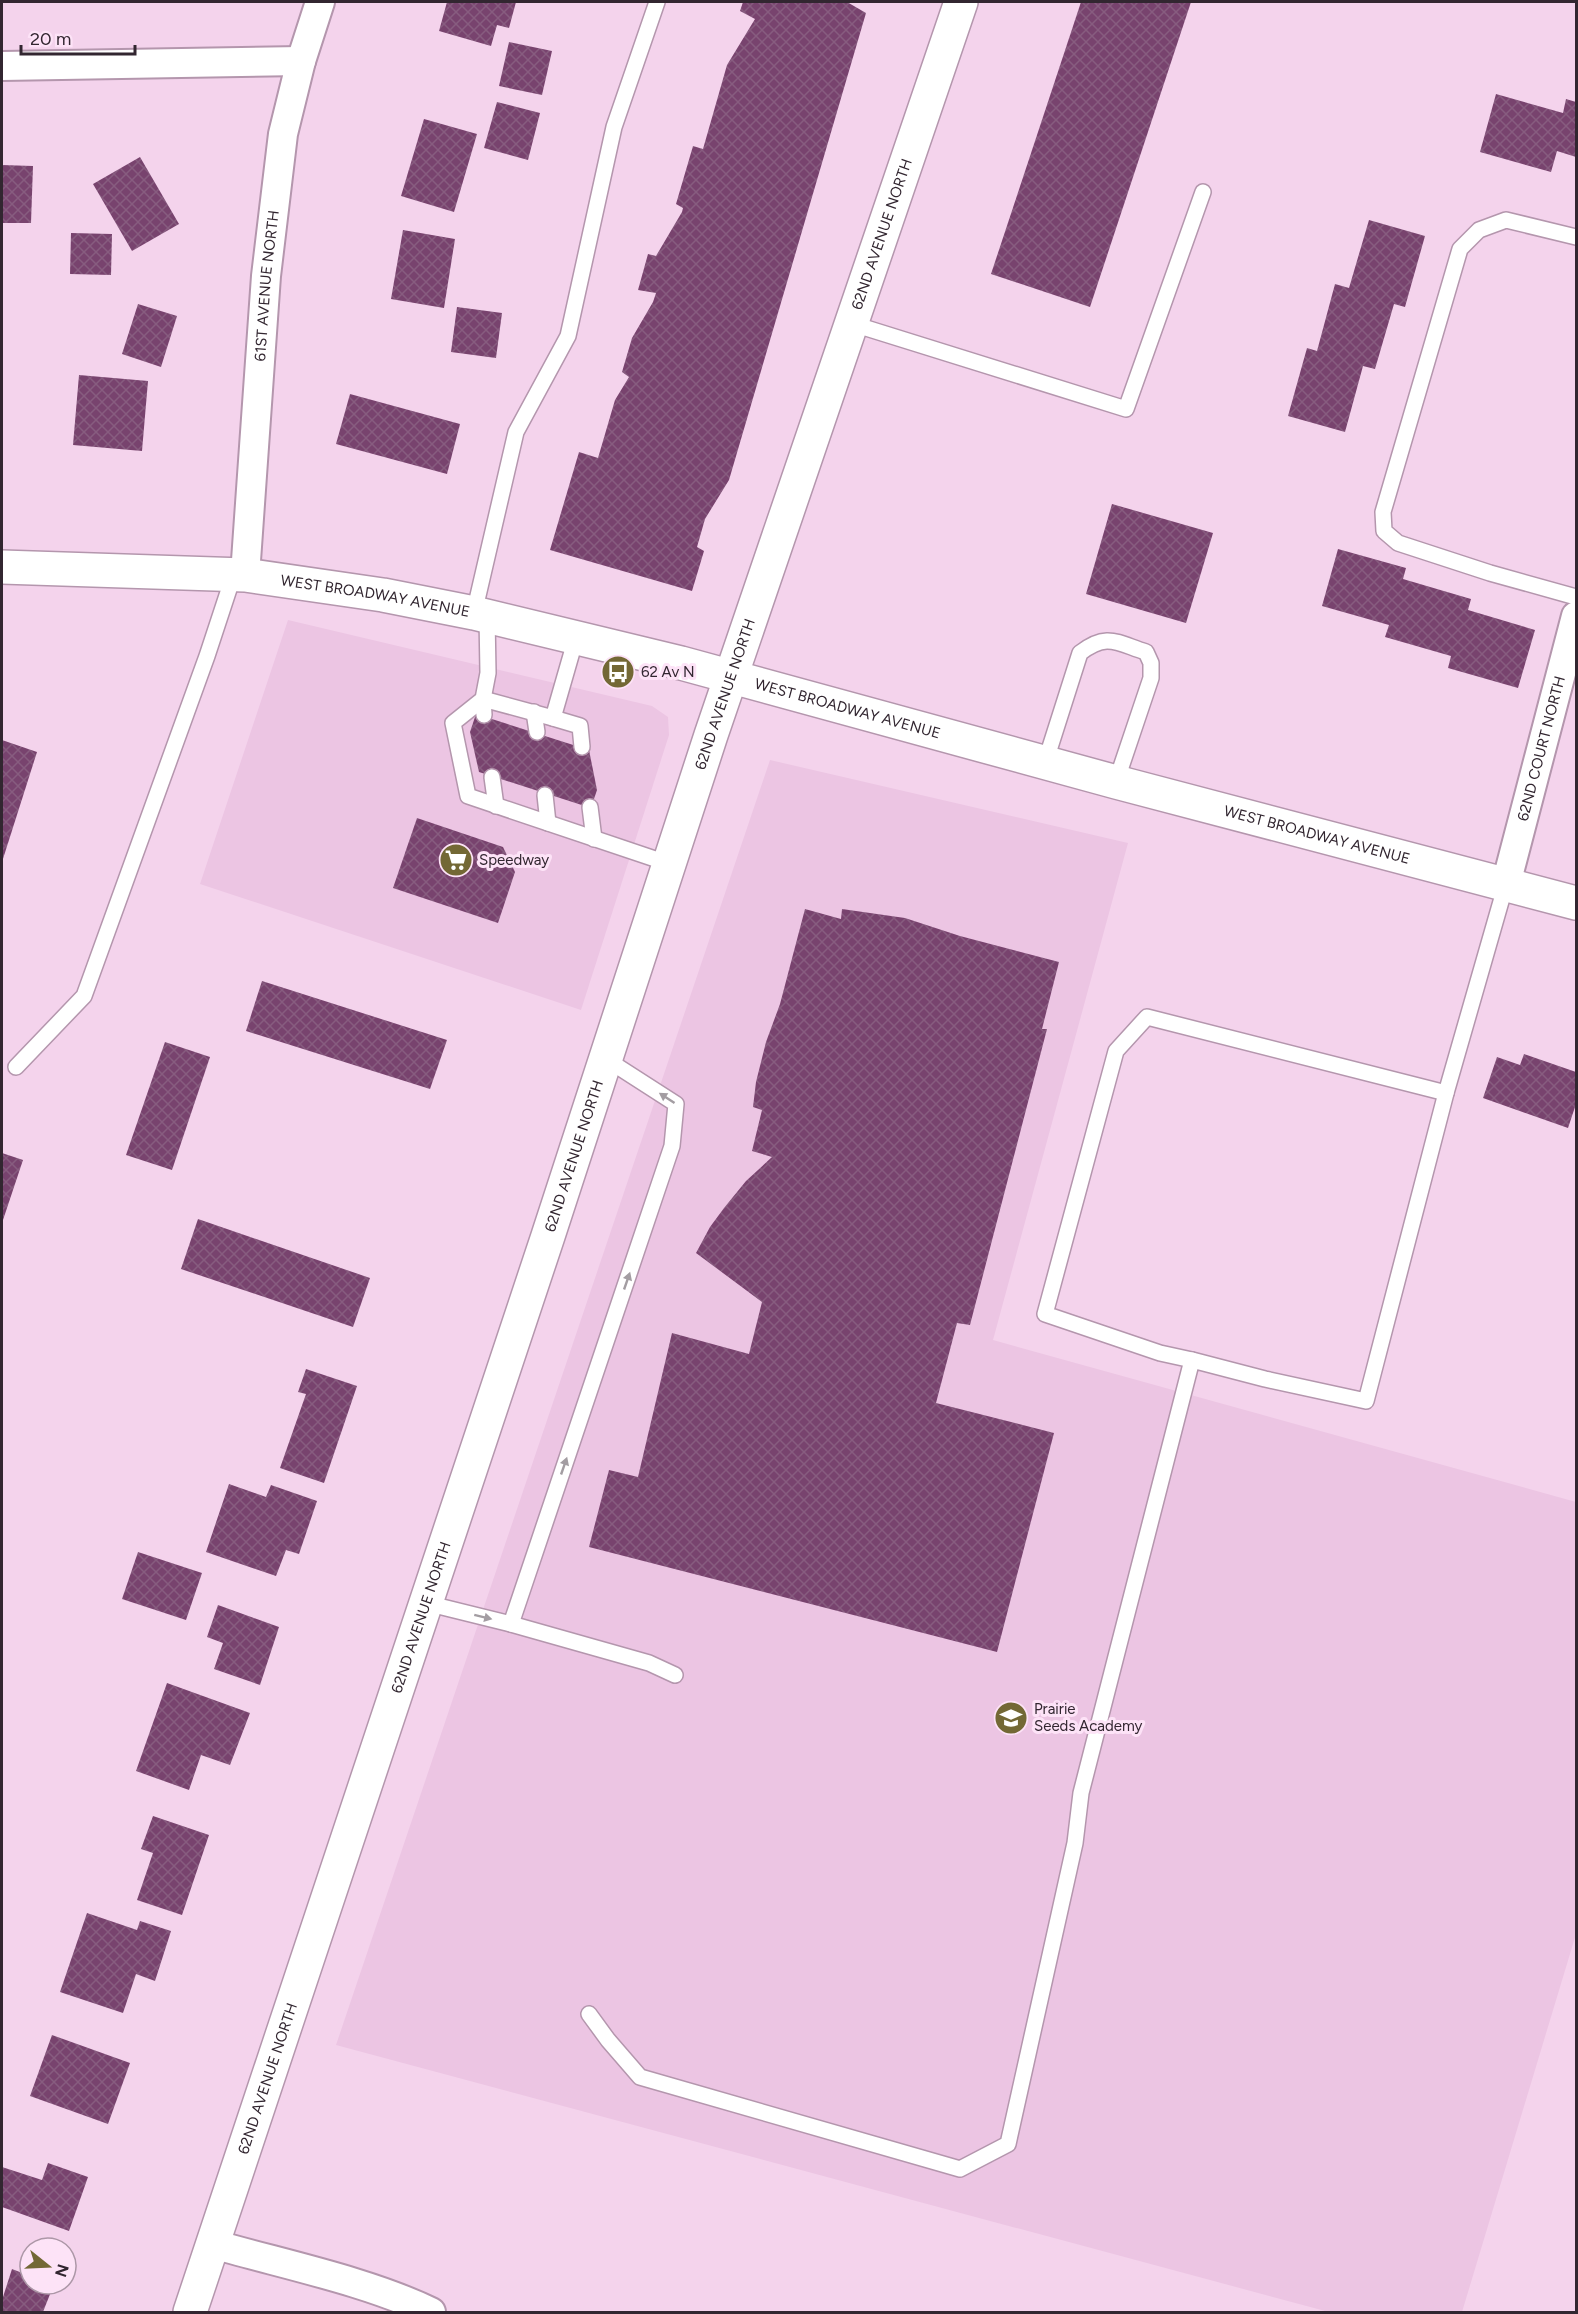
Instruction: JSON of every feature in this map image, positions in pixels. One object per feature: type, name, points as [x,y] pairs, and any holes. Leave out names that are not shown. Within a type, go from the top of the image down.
[{"type":"street","name":"61ST AVENUE NORTH","points":[[240,574],[266,276],[283,134],[301,61],[320,2]]},
{"type":"street","name":"62ND AVENUE NORTH","points":[[190,2313],[731,678],[850,322],[961,2]]},
{"type":"street","points":[[2,66],[301,61]]},
{"type":"street","name":"WEST BROADWAY AVENUE","points":[[2,567],[240,574],[383,595],[481,614],[681,663],[1045,763],[1576,903]]},
{"type":"street","name":"62ND COURT NORTH","points":[[1506,884],[1576,616]]},
{"type":"street","points":[[213,2244],[355,2284],[414,2304],[431,2313]]},
{"type":"lane","points":[[484,715],[483,699],[488,673],[481,614],[516,432],[568,336],[614,126],[657,2]]},
{"type":"lane","points":[[850,322],[1126,409],[1203,192]]},
{"type":"lane","points":[[1576,237],[1506,220],[1479,230],[1460,249],[1383,512],[1384,531],[1398,543],[1490,573],[1576,597]]},
{"type":"lane","points":[[16,1067],[84,996],[203,667],[240,574]]},
{"type":"lane","points":[[553,718],[576,638]]},
{"type":"lane","points":[[1045,763],[1080,653],[1092,644],[1107,639],[1146,652],[1151,663],[1151,678],[1116,782]]},
{"type":"lane","points":[[483,699],[580,726],[582,747]]},
{"type":"lane","points":[[483,699],[453,723],[468,796],[670,864]]},
{"type":"lane","points":[[534,712],[537,732]]},
{"type":"lane","points":[[492,777],[496,806]]},
{"type":"lane","points":[[544,795],[548,823]]},
{"type":"lane","points":[[590,807],[594,839]]},
{"type":"lane","points":[[1446,1092],[1147,1017],[1116,1051],[1045,1314],[1160,1353],[1366,1401],[1446,1092],[1506,884]]},
{"type":"lane","points":[[511,1624],[672,1146],[676,1104],[606,1059]]},
{"type":"lane","points":[[589,2013],[608,2040],[640,2077],[960,2169],[1008,2144],[1075,1844],[1081,1793],[1192,1360]]},
{"type":"lane","points":[[426,1603],[511,1624],[649,1663],[675,1676]]},
{"type":"shaded area","points":[[288,620],[652,706],[668,717],[669,735],[581,1010],[200,884]]},
{"type":"shaded area","name":"Prairie Seeds Academy","points":[[770,760],[1128,843],[993,1340],[1576,1502],[1576,1934],[1462,2312],[1329,2312],[336,2045]]},
{"type":"building","points":[[447,2],[516,2],[509,28],[497,25],[491,46],[439,31]]},
{"type":"building","points":[[743,2],[847,2],[866,13],[729,480],[705,519],[697,547],[704,551],[692,591],[550,550],[579,452],[598,458],[615,400],[629,377],[622,372],[632,338],[656,293],[638,290],[648,254],[656,256],[682,212],[683,208],[676,204],[693,146],[703,149],[727,65],[755,19],[740,11]]},
{"type":"building","points":[[1081,2],[1191,2],[1090,307],[991,274]]},
{"type":"building","points":[[509,42],[552,51],[542,95],[499,86]]},
{"type":"building","points":[[1496,94],[1563,113],[1566,99],[1576,102],[1576,157],[1557,151],[1551,172],[1480,152]]},
{"type":"building","points":[[497,102],[540,113],[528,160],[484,148]]},
{"type":"building","points":[[424,119],[477,134],[454,212],[401,196]]},
{"type":"building","points":[[140,157],[179,224],[132,251],[93,184]]},
{"type":"building","points":[[2,165],[33,166],[31,223],[2,223]]},
{"type":"building","points":[[1369,220],[1425,236],[1405,307],[1394,304],[1375,369],[1363,366],[1345,432],[1288,416],[1307,348],[1317,351],[1335,284],[1349,288]]},
{"type":"building","points":[[403,230],[455,239],[444,308],[391,299]]},
{"type":"building","points":[[71,233],[112,234],[111,275],[70,274]]},
{"type":"building","points":[[138,304],[177,316],[161,367],[122,354]]},
{"type":"building","points":[[457,307],[502,313],[496,358],[451,352]]},
{"type":"building","points":[[79,375],[148,381],[142,451],[73,445]]},
{"type":"building","points":[[350,394],[460,424],[447,474],[336,444]]},
{"type":"building","points":[[1112,504],[1213,533],[1186,623],[1086,594]]},
{"type":"building","points":[[1338,549],[1406,568],[1403,579],[1471,599],[1468,610],[1535,630],[1518,688],[1448,668],[1451,656],[1385,637],[1389,625],[1322,606]]},
{"type":"building","points":[[476,714],[589,750],[597,790],[591,808],[479,772],[470,732]]},
{"type":"building","points":[[2,740],[37,752],[2,862]]},
{"type":"building","name":"Speedway","points":[[417,818],[503,847],[515,872],[498,923],[393,888]]},
{"type":"building","points":[[805,909],[841,919],[842,909],[905,918],[960,936],[1059,962],[1042,1029],[1047,1029],[970,1325],[957,1323],[936,1403],[1054,1433],[997,1652],[589,1547],[609,1470],[638,1477],[672,1333],[749,1354],[762,1302],[696,1253],[710,1227],[724,1208],[746,1181],[772,1157],[752,1151],[762,1110],[753,1107],[756,1082],[766,1042],[780,1004]]},
{"type":"building","points":[[262,981],[447,1040],[430,1089],[246,1031]]},
{"type":"building","points":[[165,1042],[210,1057],[172,1170],[126,1155]]},
{"type":"building","points":[[1524,1054],[1576,1072],[1576,1104],[1568,1128],[1483,1098],[1497,1057],[1520,1065]]},
{"type":"building","points":[[2,1153],[23,1160],[2,1223]]},
{"type":"building","points":[[198,1219],[370,1278],[353,1327],[181,1269]]},
{"type":"building","points":[[306,1369],[357,1386],[324,1483],[280,1468],[306,1394],[298,1392]]},
{"type":"building","points":[[229,1484],[266,1497],[271,1485],[317,1501],[299,1554],[286,1550],[276,1576],[206,1552]]},
{"type":"building","points":[[138,1552],[202,1573],[186,1620],[122,1599]]},
{"type":"building","points":[[218,1605],[279,1627],[260,1685],[214,1669],[223,1643],[207,1637]]},
{"type":"building","points":[[167,1683],[250,1713],[230,1765],[201,1755],[189,1790],[136,1771]]},
{"type":"building","points":[[153,1816],[209,1835],[182,1915],[137,1900],[153,1853],[141,1849]]},
{"type":"building","points":[[87,1913],[137,1930],[140,1921],[171,1931],[155,1981],[136,1974],[123,2013],[60,1992]]},
{"type":"building","points":[[52,2035],[130,2063],[108,2124],[30,2096]]},
{"type":"building","points":[[48,2163],[88,2177],[69,2231],[2,2207],[2,2167],[42,2180]]},
{"type":"building","points":[[12,2269],[18,2271],[18,2296],[49,2296],[43,2312],[2,2312],[2,2300]]},
{"type":"place","name":"62 Av N","points":[[618,672]]},
{"type":"place","name":"Speedway","points":[[456,860]]},
{"type":"place","name":"Prairie Seeds Academy","points":[[1011,1718]]}]
